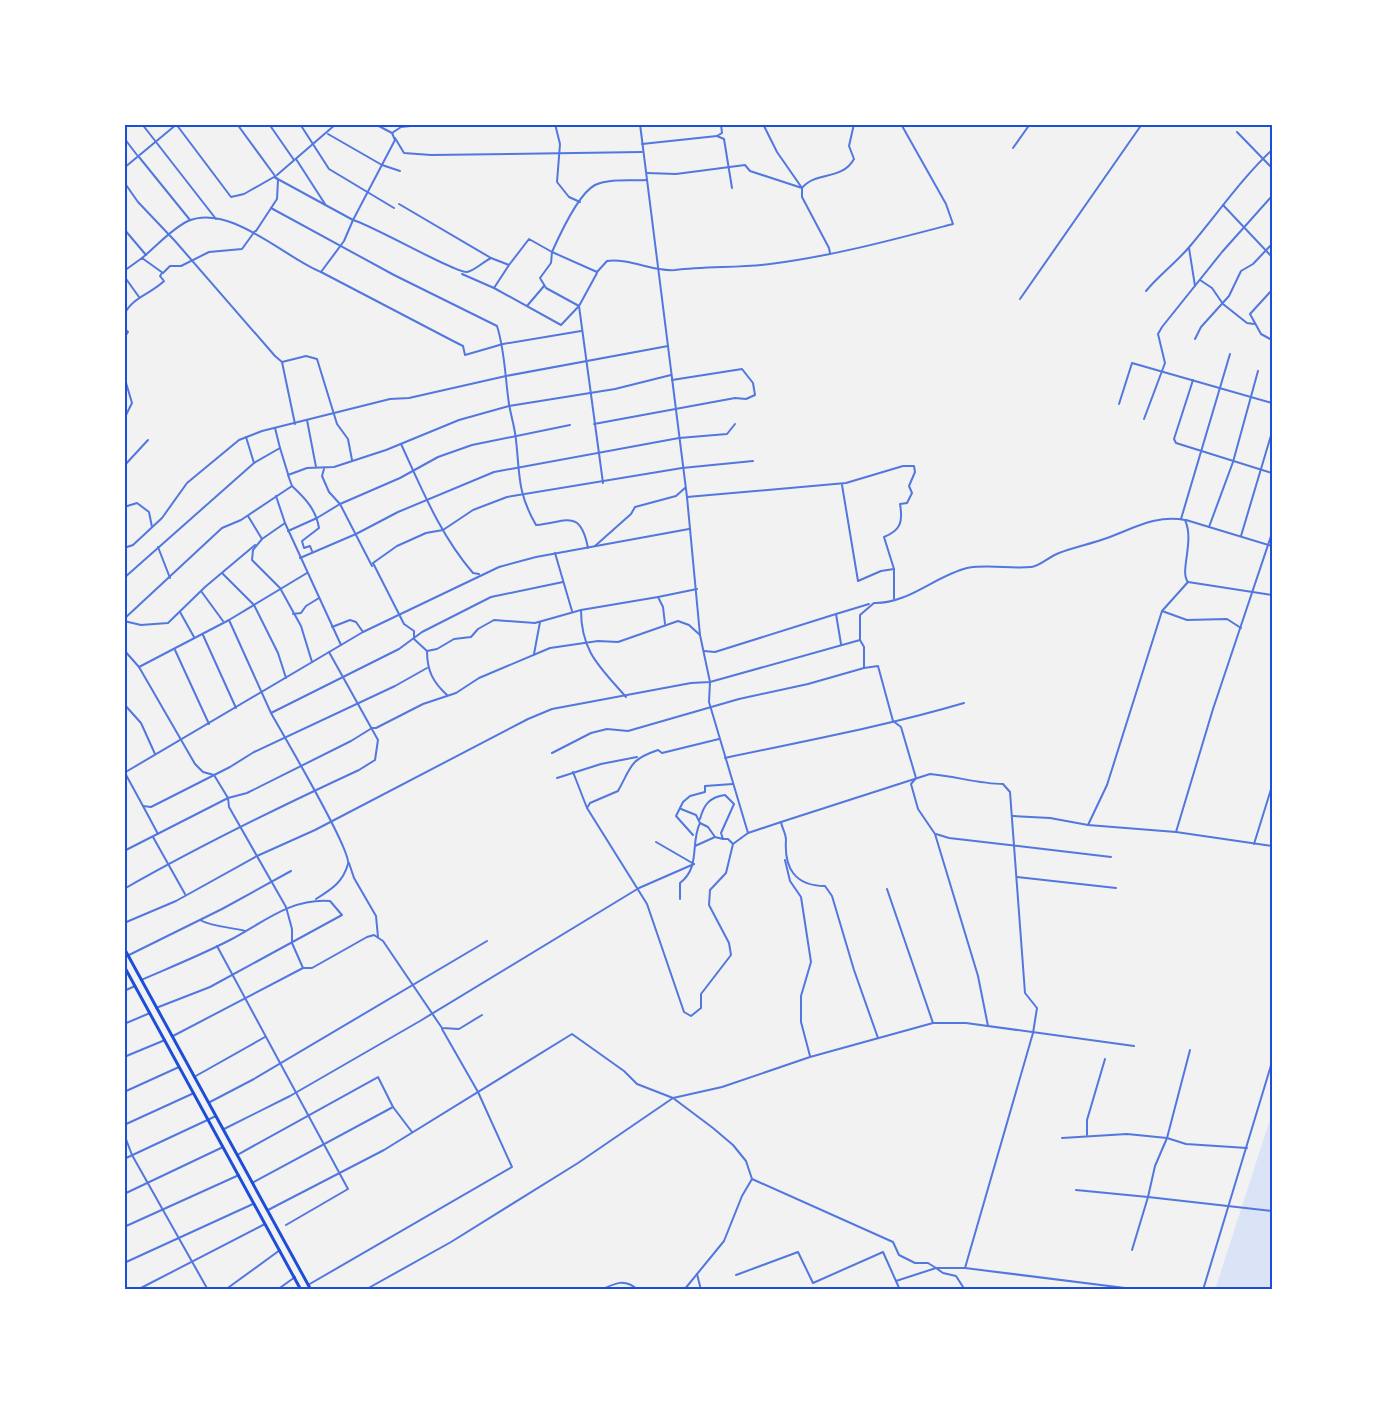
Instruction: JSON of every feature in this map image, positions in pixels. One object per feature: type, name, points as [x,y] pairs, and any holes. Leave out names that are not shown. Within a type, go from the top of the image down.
[{"type":"main road","points":[[124,948],[311,1290]]},
{"type":"main road","points":[[124,966],[302,1290]]},
{"type":"street","points":[[142,124],[217,220]]},
{"type":"street","points":[[124,315],[139,297],[164,281],[160,276],[170,266],[181,266],[209,252],[242,249],[277,199],[279,180],[237,124]]},
{"type":"street","points":[[269,124],[325,204]]},
{"type":"street","points":[[300,124],[328,170],[394,208]]},
{"type":"street","points":[[330,124],[334,129]]},
{"type":"street","points":[[276,175],[334,129],[336,124]]},
{"type":"street","points":[[375,124],[392,133],[404,153],[642,152]]},
{"type":"street","points":[[392,133],[401,127],[428,124]]},
{"type":"street","points":[[555,124],[560,144],[557,182],[569,197],[580,202]]},
{"type":"street","points":[[640,124],[642,152],[648,173],[647,180],[660,267],[678,438],[687,497],[688,529],[697,589],[700,635],[710,682],[708,692],[719,739],[748,833]]},
{"type":"street","points":[[642,144],[717,136],[722,133],[721,124]]},
{"type":"street","points":[[763,124],[777,152],[802,188]]},
{"type":"street","points":[[830,255],[826,242],[802,197],[802,188],[806,182],[840,173],[850,166],[854,159],[849,146],[854,124]]},
{"type":"street","points":[[462,272],[464,276],[494,288],[561,325],[579,306],[597,272],[607,261],[622,259],[671,270],[768,264],[830,255],[953,224],[946,204],[901,124]]},
{"type":"street","points":[[1013,148],[1030,124]]},
{"type":"street","points":[[1020,299],[1142,124]]},
{"type":"street","points":[[124,168],[176,125],[231,197],[244,194],[274,177],[353,220],[388,234],[444,266],[468,272],[491,258]]},
{"type":"street","points":[[1237,132],[1272,168]]},
{"type":"street","points":[[328,134],[382,165],[400,171]]},
{"type":"street","points":[[717,136],[724,139],[732,188]]},
{"type":"street","points":[[124,138],[190,220]]},
{"type":"street","points":[[321,272],[349,233],[353,220],[395,138]]},
{"type":"street","points":[[1146,291],[1162,272],[1189,248],[1272,150]]},
{"type":"street","points":[[648,173],[676,174],[745,165],[750,171],[802,188]]},
{"type":"street","points":[[579,306],[544,286],[540,278],[551,263],[552,252],[565,225],[594,185],[608,181],[647,180]]},
{"type":"street","points":[[124,182],[138,202],[282,362],[295,424]]},
{"type":"street","points":[[1144,419],[1160,371],[1165,363],[1158,334],[1169,315],[1272,196]]},
{"type":"street","points":[[399,204],[491,258],[509,265]]},
{"type":"street","points":[[1223,206],[1272,257]]},
{"type":"street","points":[[271,208],[394,275],[497,326],[503,344],[509,406],[516,436],[518,485],[522,496],[536,525],[563,519],[576,522],[582,528],[588,548]]},
{"type":"street","points":[[124,272],[190,220],[211,218],[255,231],[321,272],[463,346],[465,355],[503,344],[581,331]]},
{"type":"street","points":[[124,229],[146,255]]},
{"type":"street","points":[[494,288],[529,239],[597,272]]},
{"type":"street","points":[[1196,339],[1201,327],[1223,304],[1241,271],[1267,251],[1272,244]]},
{"type":"street","points":[[1189,248],[1195,286]]},
{"type":"street","points":[[142,258],[162,273]]},
{"type":"street","points":[[124,276],[139,297]]},
{"type":"street","points":[[1200,280],[1212,288],[1223,304],[1247,323],[1254,324]]},
{"type":"street","points":[[527,306],[544,286]]},
{"type":"street","points":[[1272,290],[1250,314],[1261,334],[1272,340]]},
{"type":"street","points":[[579,306],[584,361],[603,483]]},
{"type":"street","points":[[124,328],[128,332],[124,339]]},
{"type":"street","points":[[124,548],[133,545],[152,527],[187,483],[246,436],[333,412],[506,376],[668,346]]},
{"type":"street","points":[[1181,519],[1230,354]]},
{"type":"street","points":[[282,362],[306,356],[317,360],[337,424],[348,439],[352,460]]},
{"type":"street","points":[[1119,404],[1132,363],[1272,403]]},
{"type":"street","points":[[594,423],[675,408],[720,403],[735,398],[746,399],[755,395],[753,383],[742,369],[672,380]]},
{"type":"street","points":[[1209,527],[1233,462],[1258,370]]},
{"type":"street","points":[[288,475],[296,470],[316,467],[324,469],[400,444],[459,420],[509,406],[589,393],[671,375]]},
{"type":"street","points":[[124,376],[132,403],[124,419]]},
{"type":"street","points":[[1193,380],[1174,439],[1180,447],[1272,473]]},
{"type":"street","points":[[307,420],[316,467]]},
{"type":"street","points":[[300,558],[488,474],[519,466],[678,438],[727,434],[735,424]]},
{"type":"street","points":[[288,531],[317,518],[340,504],[414,471],[438,457],[472,445],[570,425]]},
{"type":"street","points":[[275,428],[292,486],[311,506],[317,518],[319,528],[302,541],[304,548],[310,546],[312,551]]},
{"type":"street","points":[[1240,536],[1272,432]]},
{"type":"street","points":[[246,436],[254,463]]},
{"type":"street","points":[[124,466],[148,440]]},
{"type":"street","points":[[400,444],[410,468],[414,471],[413,475],[443,530],[465,564],[473,573],[481,575]]},
{"type":"street","points":[[124,578],[254,463],[280,448]]},
{"type":"street","points":[[374,568],[375,559],[397,546],[426,533],[443,530],[462,516],[489,503],[682,468],[753,461]]},
{"type":"street","points":[[687,497],[841,484],[903,466],[914,466],[915,472],[909,486],[912,493],[907,502],[900,504],[900,526],[884,537],[894,570],[894,599]]},
{"type":"street","points":[[324,469],[324,483],[340,504],[404,624],[414,630],[414,639],[427,651],[427,668],[436,685],[448,696]]},
{"type":"street","points":[[841,484],[858,580],[881,571],[894,570]]},
{"type":"street","points":[[124,620],[222,528],[248,516],[292,486]]},
{"type":"street","points":[[594,546],[631,514],[634,507],[675,496],[685,488]]},
{"type":"street","points":[[276,496],[288,531],[341,645]]},
{"type":"street","points":[[124,507],[136,503],[149,512],[152,527]]},
{"type":"street","points":[[248,516],[262,539]]},
{"type":"street","points":[[703,651],[715,652],[836,614],[874,603],[884,603],[921,591],[934,582],[967,568],[1032,567],[1060,552],[1146,523],[1172,518],[1271,545]]},
{"type":"street","points":[[1185,520],[1190,530],[1190,552],[1184,571],[1188,582]]},
{"type":"street","points":[[124,620],[137,624],[163,625],[262,539],[285,522]]},
{"type":"street","points":[[158,834],[125,773],[180,738],[209,724],[363,632],[481,575],[518,560],[688,529]]},
{"type":"street","points":[[1176,832],[1241,628],[1271,545],[1272,533]]},
{"type":"street","points":[[258,543],[253,550],[252,560],[280,588],[300,626],[312,662]]},
{"type":"street","points":[[158,547],[170,578]]},
{"type":"street","points":[[555,553],[572,612]]},
{"type":"street","points":[[222,573],[254,605],[278,653],[286,678]]},
{"type":"street","points":[[139,667],[203,635],[307,573]]},
{"type":"street","points":[[271,712],[343,675],[399,650],[414,639],[496,595],[563,582]]},
{"type":"street","points":[[1188,582],[1253,594],[1272,595]]},
{"type":"street","points":[[1088,825],[1107,785],[1162,611],[1188,582]]},
{"type":"street","points":[[427,651],[437,649],[454,639],[471,637],[478,629],[494,620],[540,621],[581,610],[697,589]]},
{"type":"street","points":[[201,591],[223,621]]},
{"type":"street","points":[[658,597],[663,607],[665,624]]},
{"type":"street","points":[[293,614],[301,613],[306,606],[319,598]]},
{"type":"street","points":[[864,668],[864,647],[860,640],[860,615],[874,603]]},
{"type":"street","points":[[581,610],[585,642],[592,659],[626,697]]},
{"type":"street","points":[[1162,611],[1187,620],[1227,619],[1241,628]]},
{"type":"street","points":[[180,612],[189,633],[195,638]]},
{"type":"street","points":[[836,614],[841,645]]},
{"type":"street","points":[[229,620],[271,712],[315,790],[354,878],[376,916],[378,937],[442,1028],[478,1092],[512,1167],[308,1285]]},
{"type":"street","points":[[332,627],[350,620],[356,622],[363,632]]},
{"type":"street","points":[[534,655],[540,621]]},
{"type":"street","points":[[124,851],[228,798],[247,793],[372,728],[423,704],[448,696],[473,681],[557,646],[585,642],[618,642],[665,624],[683,622],[700,635]]},
{"type":"street","points":[[203,635],[236,708]]},
{"type":"street","points":[[124,922],[186,895],[257,856],[330,822],[552,709],[626,697],[691,683],[710,682],[860,640]]},
{"type":"street","points":[[124,650],[139,667],[199,769],[214,775],[228,798],[229,807],[286,907],[292,929],[292,943],[303,968]]},
{"type":"street","points":[[175,650],[209,724]]},
{"type":"street","points":[[124,888],[169,863],[209,845],[240,825],[375,760],[378,740],[329,652]]},
{"type":"street","points":[[124,657],[128,654]]},
{"type":"street","points":[[552,753],[591,733],[607,729],[628,731],[711,707],[878,666],[893,722],[901,727],[916,778]]},
{"type":"street","points":[[143,806],[151,807],[254,752],[395,686],[427,668]]},
{"type":"street","points":[[725,758],[786,743],[860,731],[964,703]]},
{"type":"street","points":[[124,704],[141,723],[155,754]]},
{"type":"street","points":[[557,778],[658,750],[662,753],[719,739]]},
{"type":"street","points":[[587,808],[590,803],[618,791],[627,769],[637,757]]},
{"type":"street","points":[[573,772],[587,808],[639,888],[653,916],[684,1012],[691,1016],[701,1008],[701,994],[731,955],[729,943],[709,905],[710,890],[726,873],[734,844],[748,833],[811,815],[930,774],[953,776],[986,784],[1003,784],[1010,792],[1025,993],[1037,1008],[1033,1032],[965,1268]]},
{"type":"street","points":[[916,778],[911,784],[918,809],[934,834],[981,987],[988,1026]]},
{"type":"street","points":[[680,899],[680,883],[688,876],[694,864],[695,846],[693,836],[676,816],[683,802],[690,796],[705,792],[705,786],[733,784]]},
{"type":"street","points":[[1254,844],[1272,786]]},
{"type":"street","points":[[693,836],[708,801],[718,795],[725,795],[734,804]]},
{"type":"street","points":[[723,839],[721,833],[738,800]]},
{"type":"street","points":[[681,809],[696,815],[715,837]]},
{"type":"street","points":[[1013,816],[1176,832],[1272,846]]},
{"type":"street","points":[[781,822],[786,840],[784,857],[790,881],[801,897],[811,962],[801,996],[801,1012],[810,1056]]},
{"type":"street","points":[[934,834],[949,838],[1111,857]]},
{"type":"street","points":[[153,837],[186,895]]},
{"type":"street","points":[[695,846],[715,837],[728,839],[734,844]]},
{"type":"street","points":[[656,842],[694,864]]},
{"type":"street","points":[[784,857],[803,884],[825,886],[832,896],[850,959],[878,1038]]},
{"type":"street","points":[[141,980],[217,946],[286,907],[312,900],[340,884],[349,863]]},
{"type":"street","points":[[223,1130],[296,1092],[432,1013],[639,888],[694,864]]},
{"type":"street","points":[[129,955],[291,871]]},
{"type":"street","points":[[1017,877],[1116,888]]},
{"type":"street","points":[[887,889],[933,1023]]},
{"type":"street","points":[[156,1008],[231,975],[342,915],[330,901],[312,900]]},
{"type":"street","points":[[200,920],[206,924],[224,925],[245,931]]},
{"type":"street","points":[[171,1037],[245,999],[262,987],[303,968],[312,968],[367,937],[378,937]]},
{"type":"street","points":[[208,1103],[412,986],[487,940]]},
{"type":"street","points":[[217,946],[348,1189],[286,1225]]},
{"type":"street","points":[[124,991],[135,986]]},
{"type":"street","points":[[124,1024],[150,1013]]},
{"type":"street","points":[[442,1028],[459,1029],[483,1014]]},
{"type":"street","points":[[365,1290],[470,1230],[578,1162],[673,1098],[722,1087],[810,1056],[933,1023],[988,1026],[1134,1046]]},
{"type":"street","points":[[268,1210],[412,1132],[572,1034],[624,1071],[637,1084],[673,1098],[733,1145],[746,1161],[752,1179],[783,1195],[868,1229],[893,1242],[898,1255],[915,1263],[928,1263],[943,1273],[956,1276],[965,1290]]},
{"type":"street","points":[[194,1077],[265,1037]]},
{"type":"street","points":[[124,1057],[165,1040]]},
{"type":"street","points":[[1132,1250],[1154,1169],[1167,1138],[1190,1050]]},
{"type":"street","points":[[1087,1136],[1087,1120],[1105,1059]]},
{"type":"street","points":[[1203,1290],[1272,1062]]},
{"type":"street","points":[[124,1092],[179,1067]]},
{"type":"street","points":[[237,1155],[378,1077],[393,1107],[412,1132]]},
{"type":"street","points":[[124,1125],[194,1093]]},
{"type":"street","points":[[252,1182],[393,1107]]},
{"type":"street","points":[[124,1159],[216,1116]]},
{"type":"street","points":[[124,1134],[147,1183],[164,1209],[208,1290]]},
{"type":"street","points":[[1062,1138],[1127,1134],[1167,1138],[1186,1144],[1247,1148]]},
{"type":"street","points":[[124,1194],[223,1148]]},
{"type":"street","points":[[124,1227],[239,1175]]},
{"type":"street","points":[[684,1290],[724,1241],[742,1196],[752,1179]]},
{"type":"street","points":[[1076,1191],[1272,1211]]},
{"type":"street","points":[[124,1263],[180,1240],[254,1204]]},
{"type":"street","points":[[137,1290],[265,1224]]},
{"type":"street","points":[[225,1290],[280,1251]]},
{"type":"street","points":[[736,1275],[798,1251],[813,1284],[883,1252],[900,1290]]},
{"type":"street","points":[[896,1281],[936,1268],[965,1268],[1141,1290]]},
{"type":"street","points":[[697,1274],[701,1290]]},
{"type":"street","points":[[277,1290],[295,1277]]},
{"type":"street","points":[[601,1290],[616,1282],[624,1282],[638,1290]]},
{"type":"shaded area","points":[[1272,1113],[1272,1289],[1215,1290]]}]
